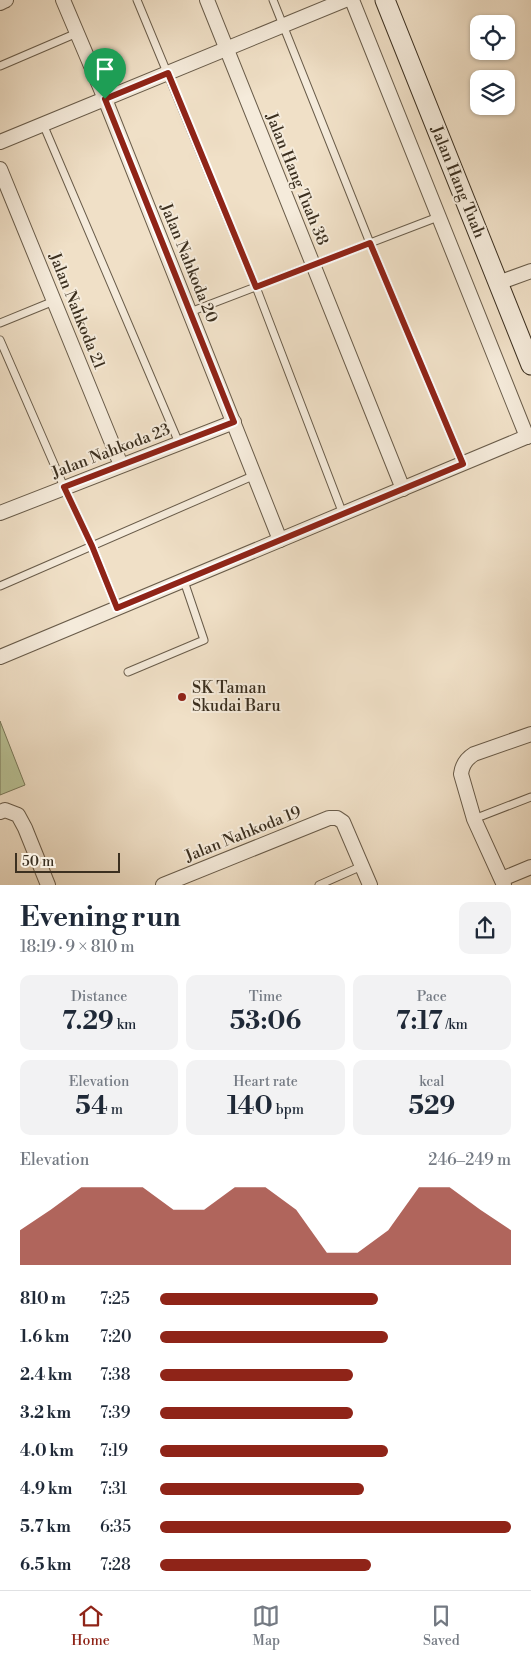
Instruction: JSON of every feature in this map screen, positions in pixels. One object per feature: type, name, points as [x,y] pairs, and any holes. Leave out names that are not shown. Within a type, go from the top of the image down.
[{"type":"street","points":[[0,3],[6,0]]},
{"type":"street","name":"Jalan Nahkoda 20","points":[[62,0],[105,99],[280,540]]},
{"type":"street","name":"Jalan Hang Tuah 38","points":[[207,0],[403,489]]},
{"type":"street","points":[[0,142],[345,0]]},
{"type":"street","points":[[0,658],[529,436],[438,217],[352,0]]},
{"type":"street","name":"Jalan Hang Tuah","points":[[385,0],[531,365]]},
{"type":"street","name":"Jalan Nahkoda 21","points":[[0,169],[121,465]]},
{"type":"street","points":[[498,283],[531,271]]},
{"type":"street","name":"Jalan Nahkoda 23","points":[[2,507],[64,487],[234,422]]},
{"type":"street","points":[[531,734],[474,754],[468,758],[462,767],[461,774],[474,819],[503,882],[531,867]]},
{"type":"street","points":[[0,812],[5,810],[18,815],[48,885]]},
{"type":"street","name":"Jalan Nahkoda 19","points":[[163,885],[329,818],[337,818],[343,822],[362,866]]},
{"type":"street","points":[[362,866],[370,885]]},
{"type":"lane","points":[[137,0],[256,287],[343,514]]},
{"type":"lane","points":[[273,0],[370,243],[463,464]]},
{"type":"lane","points":[[0,66],[77,33]]},
{"type":"lane","points":[[43,124],[179,443]]},
{"type":"lane","points":[[190,312],[438,217]]},
{"type":"lane","points":[[0,323],[54,301]]},
{"type":"lane","points":[[0,340],[64,487],[92,546],[117,608]]},
{"type":"lane","points":[[0,586],[255,475]]},
{"type":"lane","points":[[128,672],[204,640],[184,580]]},
{"type":"lane","points":[[474,819],[531,797]]},
{"type":"lane","points":[[319,885],[362,866]]},
{"type":"green space","points":[[0,721],[25,785],[0,795]]},
{"type":"place","name":"SK Taman Skudai Baru","points":[[182,697]]},
{"type":"route","points":[[168,73],[256,287],[370,243],[463,464],[117,608],[92,546],[64,487],[234,422],[105,99],[168,73]]}]
